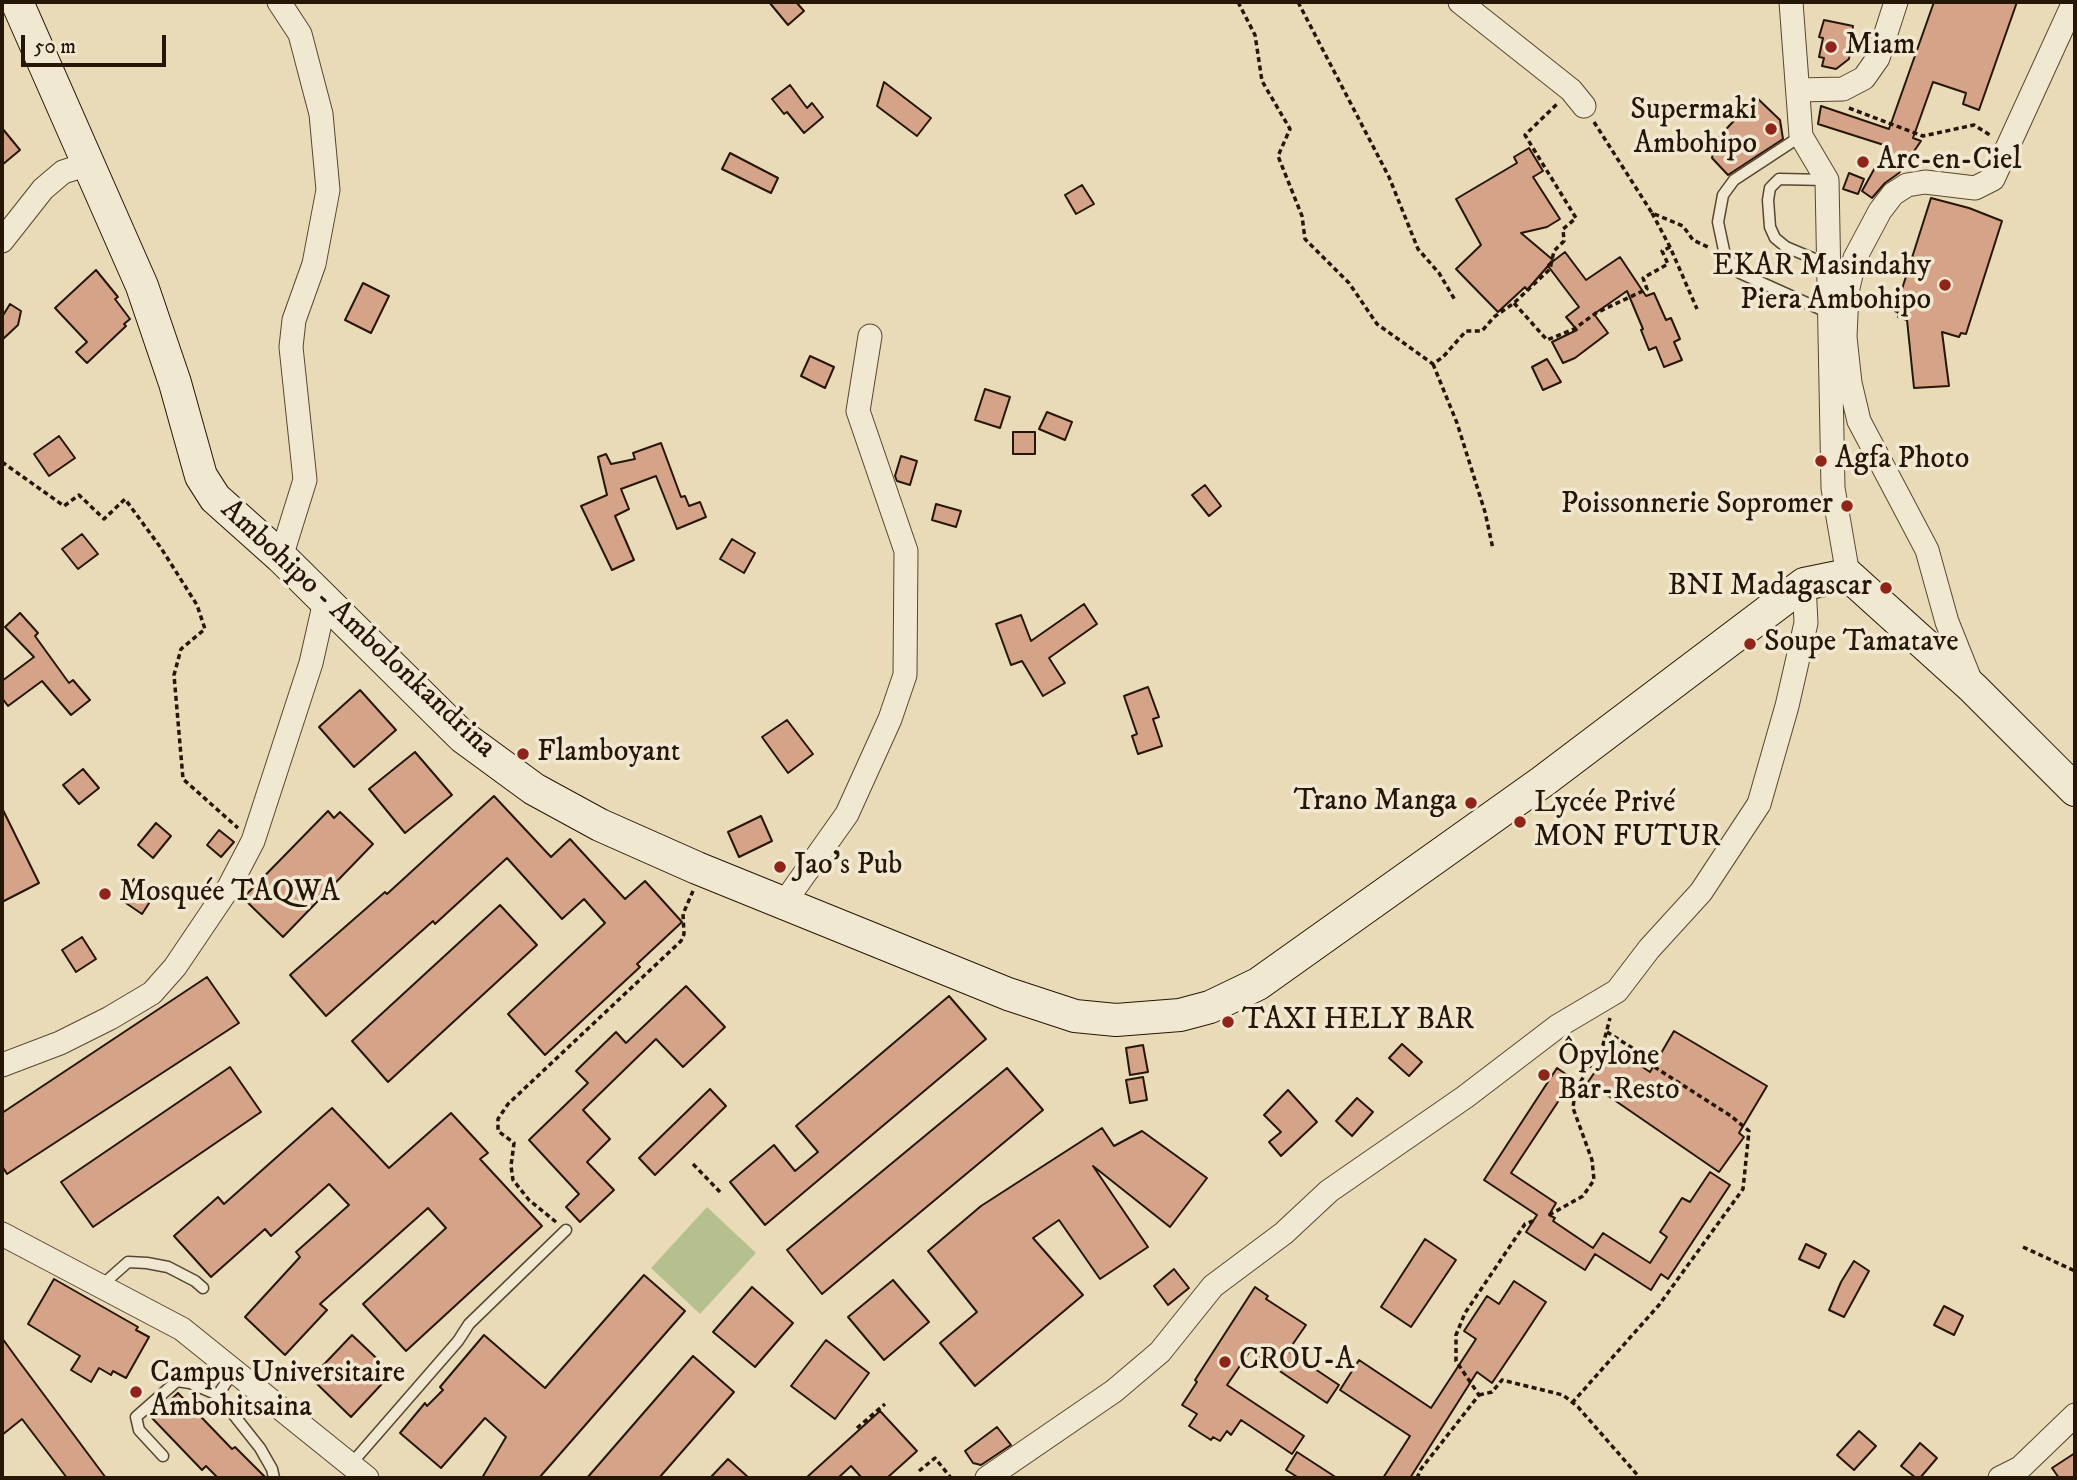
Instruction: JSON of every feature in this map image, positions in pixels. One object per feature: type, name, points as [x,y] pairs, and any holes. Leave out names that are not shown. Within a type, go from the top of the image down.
[{"type":"street","name":"Ambohipo - Ambolonkandrina","points":[[17,2],[142,286],[175,383],[201,476],[215,498],[281,557],[463,737],[534,789],[600,825],[697,868],[1007,995],[1075,1016],[1116,1020],[1180,1015],[1210,1007],[1258,984],[1548,778],[1804,584],[1848,575]]},
{"type":"street","points":[[279,2],[300,34],[321,114],[328,190],[314,264],[294,320],[292,347],[305,480],[281,557]]},
{"type":"street","points":[[1460,2],[1578,98]]},
{"type":"street","points":[[1791,2],[1801,136],[1827,180],[1833,488],[1848,575],[1973,688],[2075,790]]},
{"type":"street","points":[[1798,90],[1843,89],[1864,78],[1878,58],[1896,2]]},
{"type":"street","points":[[1973,688],[1947,622],[1927,550],[1859,421],[1850,383],[1845,337],[1847,292],[1855,258],[1880,211],[1894,194],[1907,185],[1925,182],[1975,188],[1993,179],[2074,2]]},
{"type":"street","points":[[2,241],[43,189],[63,172],[88,164]]},
{"type":"street","points":[[784,903],[847,814],[890,719],[905,675],[906,551],[858,411],[870,336]]},
{"type":"street","points":[[987,1478],[1114,1391],[1160,1352],[1213,1286],[1284,1233],[1329,1191],[1465,1097],[1558,1026],[1617,991],[1649,949],[1701,892],[1759,804],[1787,706],[1806,623],[1804,584]]},
{"type":"street","points":[[2,1065],[60,1043],[152,993],[175,967],[229,887],[253,841],[311,663],[325,601]]},
{"type":"street","points":[[2,1234],[182,1329],[359,1471]]},
{"type":"street","points":[[2018,1475],[2075,1415]]},
{"type":"lane","points":[[1801,136],[1734,180],[1723,195],[1718,222],[1725,255],[1740,273],[1831,314]]},
{"type":"lane","points":[[1827,180],[1779,179],[1770,188],[1768,200],[1770,227],[1775,238],[1786,247],[1830,265]]},
{"type":"lane","points":[[359,1471],[469,1324],[566,1230]]},
{"type":"lane","points":[[101,1286],[128,1262],[137,1262],[168,1267],[195,1280],[204,1288]]},
{"type":"lane","points":[[218,1395],[234,1370]]},
{"type":"lane","points":[[163,1456],[139,1430],[136,1417],[177,1381],[190,1383],[218,1395],[260,1448],[274,1478]]},
{"type":"path","points":[[1238,2],[1255,35],[1262,81],[1290,129],[1278,156],[1302,216],[1305,239],[1349,283],[1377,324],[1433,364],[1457,422],[1485,512],[1493,549]]},
{"type":"path","points":[[1298,2],[1389,177],[1418,249],[1439,273],[1455,300]]},
{"type":"path","points":[[1843,89],[1839,105],[1923,135],[1974,125],[2008,147]]},
{"type":"path","points":[[1433,364],[1443,358],[1466,331],[1482,331],[1494,317],[1514,303],[1550,269],[1554,251],[1564,241],[1563,229],[1576,218],[1525,135],[1578,98],[1652,213],[1697,309]]},
{"type":"path","points":[[1652,213],[1683,226],[1693,240],[1725,255]]},
{"type":"path","points":[[1514,303],[1547,340],[1574,329],[1596,313],[1647,289],[1643,278],[1668,264],[1662,251],[1670,247]]},
{"type":"path","points":[[2,462],[64,506],[79,495],[104,519],[125,499],[161,548],[197,605],[205,629],[181,649],[174,675],[183,779],[253,841]]},
{"type":"path","points":[[566,1230],[529,1200],[513,1180],[511,1166],[514,1143],[498,1130],[498,1119],[508,1104],[681,941],[684,934],[683,914],[697,868]]},
{"type":"path","points":[[1549,1214],[1583,1196],[1594,1180],[1592,1160],[1573,1108],[1575,1091],[1603,1045],[1617,991]]},
{"type":"path","points":[[1572,1403],[1659,1305],[1743,1189],[1749,1131],[1607,1032]]},
{"type":"path","points":[[693,1164],[720,1192]]},
{"type":"path","points":[[1479,1395],[1456,1360],[1456,1335],[1465,1313],[1525,1224],[1533,1222]]},
{"type":"path","points":[[2023,1247],[2075,1271]]},
{"type":"path","points":[[1417,1478],[1421,1469],[1479,1395],[1492,1392],[1502,1380],[1563,1395],[1640,1478]]},
{"type":"path","points":[[857,1428],[885,1404]]},
{"type":"path","points":[[919,1471],[935,1458],[951,1478]]},
{"type":"green space","points":[[707,1207],[756,1253],[700,1314],[651,1268]]},
{"type":"building","points":[[769,2],[796,2],[804,11],[788,25]]},
{"type":"building","points":[[1934,2],[2017,2],[1979,110],[1963,104],[1966,93],[1933,82],[1913,138],[1921,141],[1899,173],[1885,183],[1872,198],[1862,191],[1887,146],[1818,124],[1821,106],[1889,129]]},
{"type":"building","points":[[1824,20],[1853,26],[1849,59],[1836,69],[1822,66],[1824,58],[1819,57],[1823,38],[1819,37]]},
{"type":"building","points":[[884,82],[931,118],[917,136],[877,106]]},
{"type":"building","points":[[790,85],[807,108],[812,103],[823,117],[804,133],[772,99]]},
{"type":"building","points":[[1756,97],[1780,120],[1783,139],[1728,175],[1712,158],[1716,140]]},
{"type":"building","points":[[2,128],[20,150],[2,165]]},
{"type":"building","points":[[1529,148],[1543,171],[1533,177],[1560,219],[1547,227],[1521,233],[1553,260],[1548,265],[1565,252],[1586,280],[1620,257],[1646,296],[1654,293],[1666,320],[1671,318],[1680,339],[1674,342],[1682,360],[1664,367],[1656,347],[1649,350],[1627,291],[1594,314],[1608,333],[1575,358],[1563,363],[1552,342],[1577,330],[1566,317],[1579,307],[1548,266],[1527,290],[1525,287],[1498,312],[1456,269],[1481,245],[1456,199],[1517,163],[1514,157]]},
{"type":"building","points":[[730,153],[778,178],[771,193],[722,169]]},
{"type":"building","points":[[1849,173],[1864,179],[1858,194],[1843,189]]},
{"type":"building","points":[[1082,185],[1094,204],[1076,214],[1065,195]]},
{"type":"building","points":[[1931,198],[1969,208],[2002,221],[1966,334],[1961,333],[1959,337],[1942,332],[1949,386],[1914,388],[1907,320],[1898,317],[1899,313],[1895,311]]},
{"type":"building","points":[[96,270],[118,297],[115,299],[130,319],[87,363],[76,352],[87,342],[55,308]]},
{"type":"building","points":[[363,283],[389,296],[371,333],[345,320]]},
{"type":"building","points":[[10,304],[21,311],[18,325],[2,340],[2,317]]},
{"type":"building","points":[[810,356],[834,367],[825,388],[801,376]]},
{"type":"building","points":[[1547,359],[1561,382],[1543,390],[1532,367]]},
{"type":"building","points":[[985,389],[1010,397],[1000,428],[975,420]]},
{"type":"building","points":[[1047,412],[1072,422],[1065,440],[1039,429]]},
{"type":"building","points":[[1013,432],[1035,432],[1035,454],[1013,454]]},
{"type":"building","points":[[59,436],[75,458],[49,476],[34,454]]},
{"type":"building","points":[[661,443],[681,497],[685,496],[689,506],[700,502],[706,517],[677,529],[656,476],[621,489],[629,509],[615,516],[634,560],[612,570],[581,506],[607,495],[598,457],[606,454],[611,464],[635,459],[633,453]]},
{"type":"building","points":[[901,456],[917,461],[910,485],[897,481],[895,476]]},
{"type":"building","points":[[1205,485],[1221,506],[1209,516],[1192,495]]},
{"type":"building","points":[[936,504],[961,511],[956,527],[932,520]]},
{"type":"building","points":[[82,534],[98,554],[78,569],[62,549]]},
{"type":"building","points":[[732,539],[755,553],[744,573],[720,559]]},
{"type":"building","points":[[1084,604],[1097,624],[1049,658],[1065,683],[1043,696],[1022,661],[1011,665],[996,624],[1021,615],[1031,641]]},
{"type":"building","points":[[20,613],[38,633],[35,636],[69,683],[73,680],[90,700],[71,715],[42,681],[8,706],[2,698],[2,681],[34,657],[5,627]]},
{"type":"building","points":[[1148,687],[1159,717],[1153,719],[1162,746],[1138,754],[1132,736],[1137,734],[1124,696]]},
{"type":"building","points":[[360,690],[396,730],[354,767],[319,727]]},
{"type":"building","points":[[787,720],[813,754],[788,773],[762,737]]},
{"type":"building","points":[[415,752],[452,795],[405,833],[369,789]]},
{"type":"building","points":[[83,769],[99,788],[79,804],[63,785]]},
{"type":"building","points":[[494,796],[551,857],[570,839],[625,899],[645,881],[682,922],[637,964],[640,967],[545,1055],[508,1014],[605,923],[584,899],[562,919],[507,858],[435,924],[433,921],[326,1016],[290,975],[385,892],[387,894]]},
{"type":"building","points":[[2,808],[39,883],[2,902]]},
{"type":"building","points":[[328,811],[334,818],[340,812],[373,844],[283,937],[243,898]]},
{"type":"building","points":[[761,816],[772,841],[739,857],[728,832]]},
{"type":"building","points":[[156,823],[171,836],[153,858],[138,845]]},
{"type":"building","points":[[219,830],[234,842],[221,857],[207,845]]},
{"type":"building","points":[[134,879],[155,894],[142,914],[120,899]]},
{"type":"building","points":[[500,905],[537,945],[388,1082],[352,1041]]},
{"type":"building","points":[[82,937],[96,959],[76,972],[62,950]]},
{"type":"building","points":[[207,977],[239,1023],[7,1174],[2,1166],[2,1113]]},
{"type":"building","points":[[686,986],[725,1027],[683,1067],[656,1039],[583,1110],[610,1139],[587,1162],[614,1190],[580,1222],[566,1207],[579,1194],[529,1140],[588,1083],[576,1071],[616,1032],[626,1043]]},
{"type":"building","points":[[949,996],[986,1039],[765,1225],[730,1182],[774,1145],[795,1171],[818,1152],[796,1126]]},
{"type":"building","points":[[1674,1031],[1767,1086],[1739,1133],[1744,1137],[1719,1172],[1588,1082],[1612,1047],[1650,1072]]},
{"type":"building","points":[[1402,1044],[1422,1062],[1409,1076],[1389,1058]]},
{"type":"building","points":[[1143,1045],[1148,1072],[1130,1075],[1126,1048]]},
{"type":"building","points":[[230,1067],[261,1112],[93,1227],[61,1182]]},
{"type":"building","points":[[1007,1068],[1043,1110],[822,1294],[787,1250]]},
{"type":"building","points":[[1557,1068],[1573,1079],[1511,1173],[1556,1203],[1549,1215],[1555,1218],[1553,1221],[1593,1248],[1603,1233],[1650,1263],[1667,1237],[1660,1232],[1682,1198],[1690,1202],[1710,1172],[1730,1185],[1668,1279],[1661,1274],[1651,1290],[1595,1254],[1585,1270],[1526,1232],[1537,1215],[1484,1180]]},
{"type":"building","points":[[1143,1077],[1147,1100],[1130,1103],[1126,1080]]},
{"type":"building","points":[[710,1089],[726,1106],[655,1175],[639,1158]]},
{"type":"building","points":[[1288,1090],[1317,1122],[1281,1156],[1269,1142],[1281,1132],[1264,1115]]},
{"type":"building","points":[[1357,1098],[1373,1112],[1352,1136],[1336,1121]]},
{"type":"building","points":[[332,1108],[389,1168],[451,1113],[488,1153],[480,1159],[542,1226],[406,1351],[363,1304],[446,1228],[428,1208],[320,1304],[327,1310],[285,1355],[245,1317],[300,1257],[296,1252],[349,1205],[329,1184],[271,1236],[265,1229],[211,1277],[174,1236],[218,1197],[224,1204]]},
{"type":"building","points":[[1102,1128],[1114,1146],[1142,1131],[1207,1178],[1170,1227],[1093,1166],[1148,1247],[1100,1279],[1059,1220],[1033,1238],[1083,1295],[975,1386],[940,1343],[977,1312],[928,1251],[981,1206]]},
{"type":"building","points":[[1425,1239],[1456,1260],[1411,1327],[1381,1307]]},
{"type":"building","points":[[1806,1244],[1826,1254],[1819,1268],[1799,1259]]},
{"type":"building","points":[[1854,1261],[1869,1271],[1844,1317],[1829,1310]]},
{"type":"building","points":[[1174,1269],[1189,1288],[1168,1305],[1154,1286]]},
{"type":"building","points":[[644,1275],[685,1311],[539,1478],[482,1478],[506,1437],[485,1418],[441,1468],[400,1433],[425,1403],[427,1406],[443,1390],[440,1387],[484,1335],[545,1388]]},
{"type":"building","points":[[54,1279],[138,1327],[136,1330],[149,1337],[126,1378],[113,1371],[111,1375],[99,1368],[91,1382],[71,1370],[80,1356],[28,1324]]},
{"type":"building","points":[[893,1280],[929,1322],[884,1360],[848,1317]]},
{"type":"building","points":[[1514,1281],[1546,1302],[1523,1337],[1492,1383],[1477,1372],[1410,1478],[1383,1478],[1410,1436],[1340,1390],[1359,1360],[1431,1408],[1476,1339],[1464,1331],[1487,1296],[1499,1304]]},
{"type":"building","points":[[752,1287],[793,1323],[755,1367],[713,1332]]},
{"type":"building","points":[[1255,1287],[1268,1296],[1266,1299],[1306,1325],[1288,1351],[1339,1385],[1327,1403],[1250,1351],[1227,1385],[1304,1436],[1292,1454],[1241,1420],[1231,1435],[1227,1431],[1220,1441],[1213,1437],[1211,1440],[1189,1426],[1197,1414],[1182,1405]]},
{"type":"building","points":[[1944,1306],[1963,1316],[1954,1335],[1934,1325]]},
{"type":"building","points":[[352,1335],[392,1373],[351,1417],[311,1378]]},
{"type":"building","points":[[2,1338],[106,1478],[67,1478],[22,1419],[2,1435]]},
{"type":"building","points":[[826,1340],[869,1373],[835,1419],[791,1386]]},
{"type":"building","points":[[693,1356],[734,1392],[659,1478],[587,1478]]},
{"type":"building","points":[[178,1393],[232,1449],[235,1447],[266,1478],[218,1478],[206,1466],[202,1470],[152,1418]]},
{"type":"building","points":[[880,1411],[917,1451],[887,1478],[862,1478],[851,1466],[838,1478],[806,1478]]},
{"type":"building","points":[[997,1427],[1011,1445],[981,1465],[973,1463],[965,1451]]},
{"type":"building","points":[[1859,1431],[1876,1446],[1854,1470],[1837,1455]]},
{"type":"building","points":[[1920,1443],[1937,1458],[1920,1478],[1916,1478],[1901,1466]]},
{"type":"building","points":[[1297,1452],[1337,1478],[1299,1478],[1286,1470]]},
{"type":"building","points":[[2075,1453],[2075,1478],[2059,1478],[2052,1468]]},
{"type":"building","points":[[728,1459],[749,1478],[710,1478]]},
{"type":"place","name":"Miam","points":[[1831,47]]},
{"type":"place","name":"Supermaki Ambohipo","points":[[1771,129]]},
{"type":"place","name":"Arc-en-Ciel","points":[[1863,162]]},
{"type":"place","name":"EKAR Masindahy Piera Ambohipo","points":[[1945,285]]},
{"type":"place","name":"Agfa Photo","points":[[1821,461]]},
{"type":"place","name":"Poissonnerie Sopromer","points":[[1847,506]]},
{"type":"place","name":"BNI Madagascar","points":[[1886,588]]},
{"type":"place","name":"Soupe Tamatave","points":[[1750,644]]},
{"type":"place","name":"Flamboyant","points":[[523,754]]},
{"type":"place","name":"Trano Manga","points":[[1471,803]]},
{"type":"place","name":"Lycée Privé MON FUTUR","points":[[1520,822]]},
{"type":"place","name":"Jao's Pub","points":[[780,867]]},
{"type":"place","name":"Mosquée TAQWA","points":[[105,894]]},
{"type":"place","name":"TAXI HELY BAR","points":[[1228,1022]]},
{"type":"place","name":"Ôpylone Bar-Resto","points":[[1544,1075]]},
{"type":"place","name":"CROU-A","points":[[1225,1362]]},
{"type":"place","name":"Campus Universitaire Ambohitsaina","points":[[136,1392]]}]
